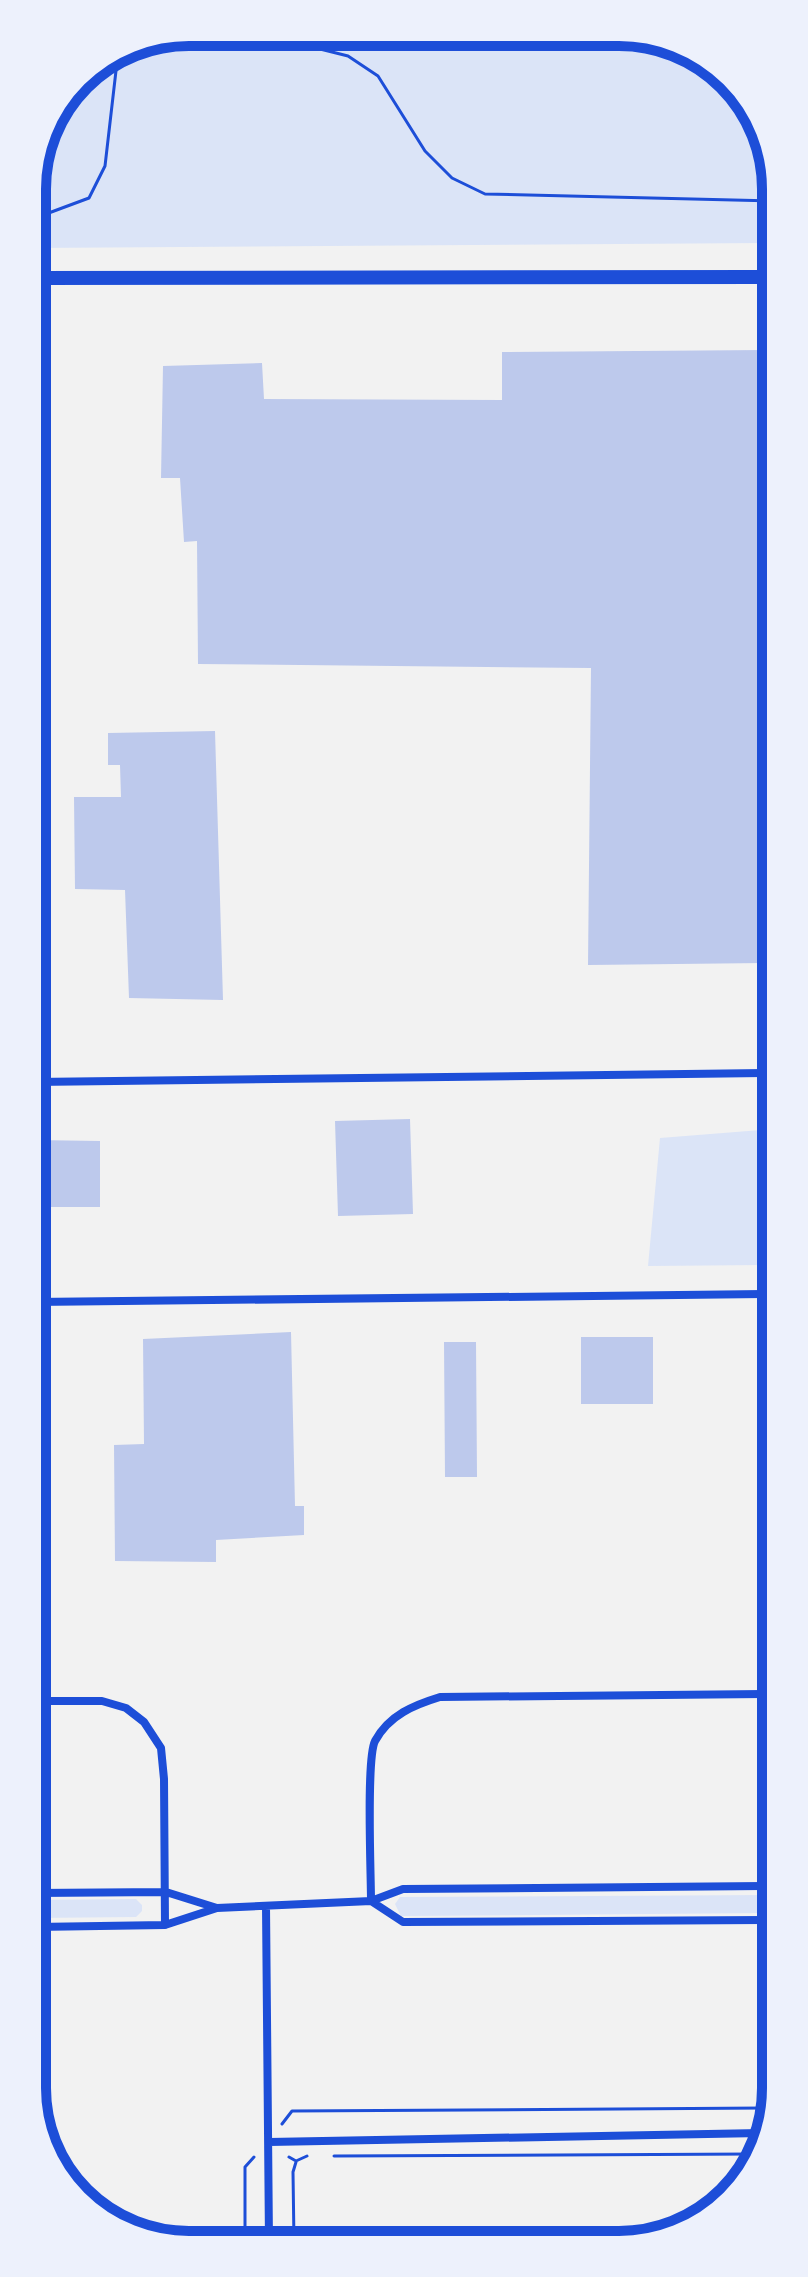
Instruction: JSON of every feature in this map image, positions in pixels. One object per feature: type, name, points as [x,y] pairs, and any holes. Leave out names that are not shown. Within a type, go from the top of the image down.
[{"type":"main road","points":[[46,278],[762,277]]},
{"type":"street","points":[[46,1082],[762,1073]]},
{"type":"street","points":[[46,1302],[762,1294]]},
{"type":"street","points":[[371,1901],[371,1752],[384,1727],[411,1706],[440,1697],[762,1694]]},
{"type":"street","points":[[46,1701],[102,1701],[126,1708],[144,1722],[161,1748],[165,1925]]},
{"type":"street","points":[[46,1927],[165,1925],[217,1908],[371,1901],[403,1889],[762,1886]]},
{"type":"street","points":[[46,1893],[166,1892],[217,1908]]},
{"type":"street","points":[[371,1901],[403,1922],[762,1920]]},
{"type":"street","points":[[266,1906],[269,2231]]},
{"type":"street","points":[[269,2142],[754,2133]]},
{"type":"path","points":[[223,46],[320,49],[348,56],[378,76],[425,151],[452,178],[485,194],[762,201]]},
{"type":"path","points":[[46,214],[89,198],[105,166],[117,66]]},
{"type":"path","points":[[245,2231],[245,2167],[269,2142]]},
{"type":"path","points":[[294,2231],[293,2172],[296,2161]]},
{"type":"shaded area","points":[[180,46],[637,47],[674,57],[690,65],[720,88],[743,118],[754,143],[762,180],[762,243],[46,248],[46,180],[57,134],[70,110],[88,88],[118,65],[161,49]]},
{"type":"shaded area","points":[[762,1130],[762,1265],[648,1266],[660,1138]]},
{"type":"shaded area","points":[[762,1895],[762,1913],[401,1916],[395,1904],[400,1897]]},
{"type":"shaded area","points":[[136,1899],[142,1905],[142,1911],[136,1917],[46,1918],[46,1900]]},
{"type":"building","points":[[762,350],[762,963],[588,965],[591,668],[198,664],[197,541],[184,542],[180,478],[161,478],[163,366],[262,363],[264,399],[502,400],[502,352]]},
{"type":"building","points":[[215,731],[223,1000],[129,998],[125,890],[75,889],[74,797],[121,797],[120,765],[108,765],[108,733]]},
{"type":"building","points":[[410,1119],[413,1214],[338,1216],[335,1121]]},
{"type":"building","points":[[46,1140],[100,1141],[100,1207],[46,1207]]},
{"type":"building","points":[[291,1332],[295,1506],[304,1506],[304,1535],[216,1540],[216,1562],[115,1561],[114,1445],[144,1444],[143,1339]]},
{"type":"building","points":[[581,1337],[653,1337],[653,1404],[581,1404]]},
{"type":"building","points":[[444,1342],[476,1342],[477,1477],[445,1477]]}]
